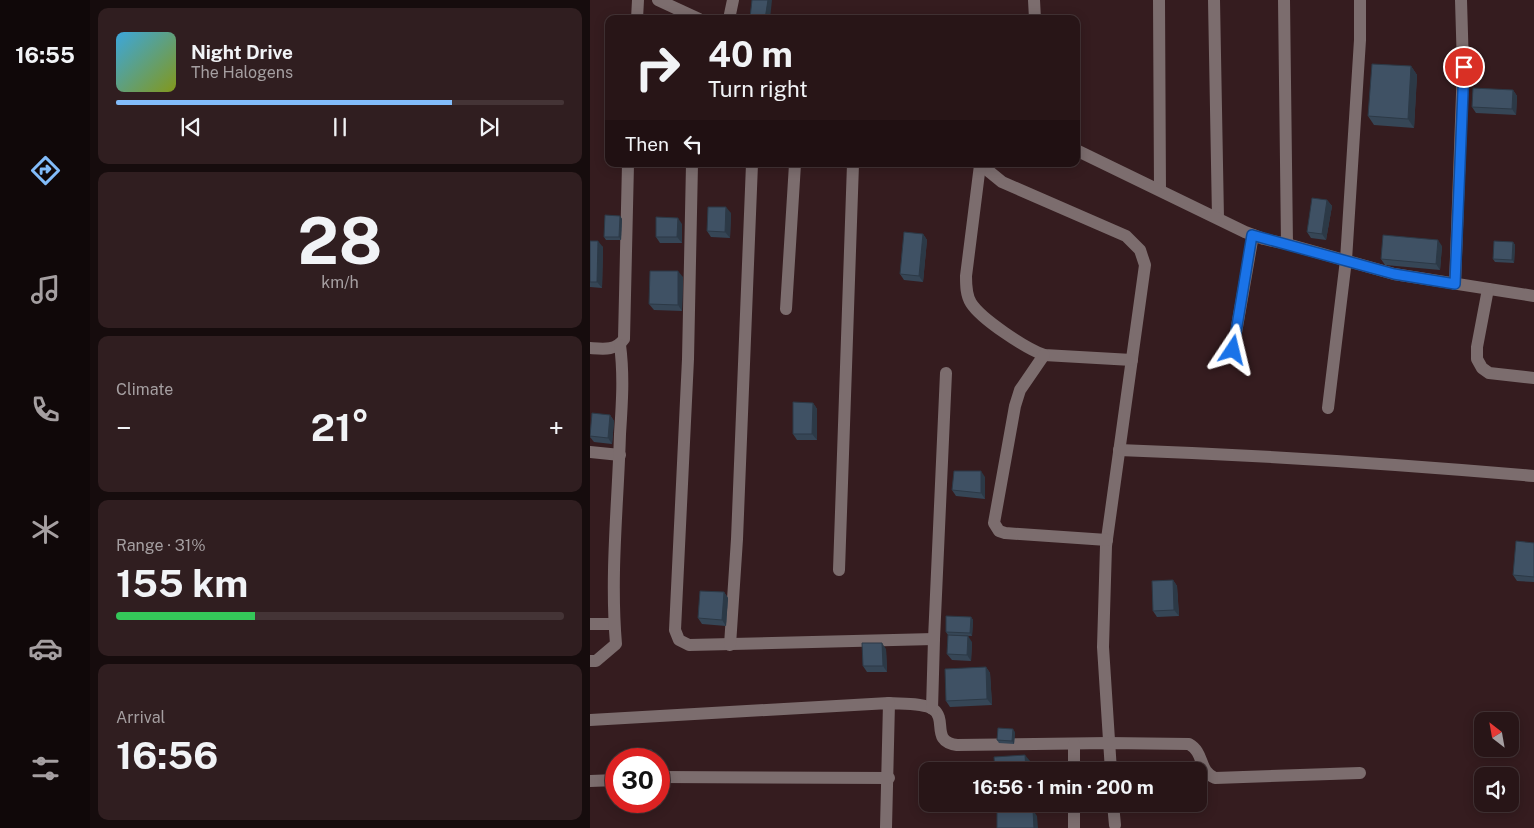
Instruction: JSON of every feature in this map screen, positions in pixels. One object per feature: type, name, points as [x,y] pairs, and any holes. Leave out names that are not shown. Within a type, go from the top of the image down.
[{"type":"street","points":[[637,15],[638,0]]},
{"type":"street","points":[[658,0],[690,15]]},
{"type":"street","points":[[730,15],[733,0]]},
{"type":"street","points":[[1034,0],[1035,15]]},
{"type":"street","points":[[1159,0],[1160,190]]},
{"type":"street","points":[[1214,0],[1218,218]]},
{"type":"street","points":[[1284,0],[1287,244]]},
{"type":"street","points":[[1328,408],[1346,260],[1360,40],[1360,0]]},
{"type":"street","points":[[1455,284],[1464,67],[1461,0]]},
{"type":"street","points":[[1080,152],[1252,235],[1264,239],[1394,274],[1534,296]]},
{"type":"street","points":[[590,662],[596,662],[616,644],[614,624],[614,555],[620,455],[622,382],[620,346],[624,339],[628,167]]},
{"type":"street","points":[[692,167],[688,359],[675,630],[679,640],[689,645],[730,645],[934,639]]},
{"type":"street","points":[[730,645],[737,539],[752,167]]},
{"type":"street","points":[[786,309],[795,167]]},
{"type":"street","points":[[840,570],[853,167]]},
{"type":"street","points":[[980,167],[966,276],[966,288],[970,302],[980,314],[994,325],[1033,351],[1044,355],[1132,360]]},
{"type":"street","points":[[984,167],[1002,182],[1126,236],[1140,250],[1145,265],[1107,540],[1103,647],[1109,762]]},
{"type":"street","points":[[1233,350],[1252,235]]},
{"type":"street","points":[[1488,289],[1477,359],[1482,368],[1489,373],[1534,378]]},
{"type":"street","points":[[590,348],[609,349],[620,346]]},
{"type":"street","points":[[1044,355],[1024,383],[1015,406],[994,523],[999,531],[1005,532],[1107,540]]},
{"type":"street","points":[[932,708],[946,373]]},
{"type":"street","points":[[1119,450],[1240,454],[1534,476]]},
{"type":"street","points":[[590,452],[620,455]]},
{"type":"street","points":[[590,624],[614,624]]},
{"type":"street","points":[[590,720],[890,703],[932,708],[937,713],[942,738],[948,744],[1189,744],[1199,753],[1205,771],[1216,778],[1360,773]]},
{"type":"street","points":[[886,828],[890,703]]},
{"type":"street","points":[[1074,744],[1074,762]]},
{"type":"street","points":[[670,777],[888,778]]},
{"type":"street","points":[[590,781],[605,780]]},
{"type":"street","points":[[1074,812],[1074,828]]},
{"type":"street","points":[[1114,812],[1115,825]]},
{"type":"building","points":[[752,0],[768,0],[766,15],[750,15]]},
{"type":"building","points":[[1372,64],[1411,66],[1408,119],[1368,116]]},
{"type":"building","points":[[1473,88],[1513,90],[1512,109],[1472,107]]},
{"type":"building","points":[[1312,198],[1327,200],[1322,234],[1307,232]]},
{"type":"building","points":[[708,207],[726,207],[725,232],[707,231]]},
{"type":"building","points":[[605,215],[620,216],[619,237],[604,237]]},
{"type":"building","points":[[656,217],[678,218],[677,237],[656,237]]},
{"type":"building","points":[[904,232],[923,234],[919,276],[900,274]]},
{"type":"building","points":[[1383,235],[1438,240],[1436,264],[1381,259]]},
{"type":"building","points":[[590,241],[598,241],[597,282],[590,282]]},
{"type":"building","points":[[1494,241],[1513,242],[1512,260],[1493,259]]},
{"type":"building","points":[[650,271],[678,271],[678,305],[649,304]]},
{"type":"building","points":[[793,402],[813,403],[812,434],[793,434]]},
{"type":"building","points":[[592,413],[610,415],[608,438],[590,436]]},
{"type":"building","points":[[954,471],[981,471],[981,493],[952,490]]},
{"type":"building","points":[[1516,541],[1534,543],[1534,577],[1513,575]]},
{"type":"building","points":[[1173,580],[1174,610],[1153,611],[1152,581]]},
{"type":"building","points":[[700,591],[724,592],[722,620],[698,618]]},
{"type":"building","points":[[946,616],[971,617],[970,633],[946,632]]},
{"type":"building","points":[[948,635],[968,636],[967,655],[947,654]]},
{"type":"building","points":[[862,643],[882,643],[883,666],[863,666]]},
{"type":"building","points":[[986,667],[987,699],[946,701],[945,669]]},
{"type":"building","points":[[998,728],[1013,729],[1012,741],[997,740]]},
{"type":"building","points":[[1025,755],[1025,762],[994,762],[994,757]]},
{"type":"building","points":[[997,812],[1033,812],[1034,828],[997,828]]},
{"type":"route","points":[[1233,350],[1252,235],[1394,274],[1455,284],[1464,67]]}]
